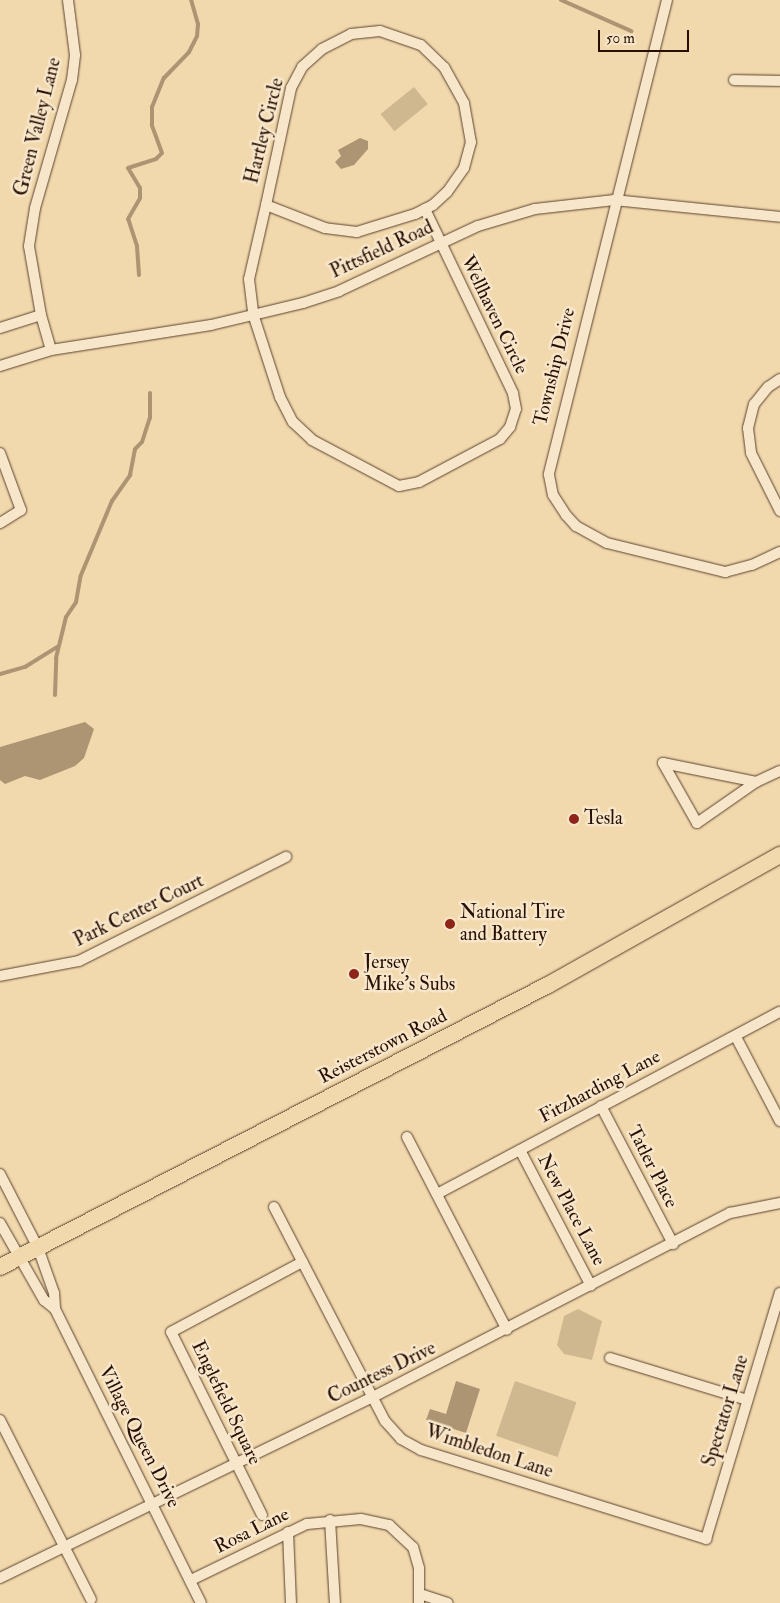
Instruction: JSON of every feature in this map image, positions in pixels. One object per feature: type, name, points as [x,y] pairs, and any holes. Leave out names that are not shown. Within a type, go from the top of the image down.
[{"type":"main road","name":"Reisterstown Road","points":[[0,1267],[556,980],[780,855]]},
{"type":"street","name":"Green Valley Lane","points":[[51,350],[41,316],[30,261],[30,229],[72,80],[75,55],[68,0]]},
{"type":"street","name":"Township Drive","points":[[667,0],[614,200],[549,465],[553,495],[566,515],[591,535],[607,543],[712,570],[737,571],[780,552]]},
{"type":"street","name":"Hartley Circle","points":[[254,317],[249,279],[286,104],[302,67],[337,39],[351,34],[380,31],[406,38],[434,54],[455,84],[468,117],[470,142],[464,168],[447,192],[425,209],[371,230],[346,232],[307,223],[266,205]]},
{"type":"street","points":[[734,80],[780,81]]},
{"type":"street","name":"Pittsfield Road","points":[[0,366],[51,350],[254,317],[339,291],[439,242],[478,226],[536,209],[614,200],[780,217]]},
{"type":"street","points":[[425,209],[439,242]]},
{"type":"street","name":"Wellhaven Circle","points":[[254,317],[280,397],[299,430],[385,481],[399,486],[412,485],[500,439],[510,427],[516,409],[512,392],[439,242]]},
{"type":"street","points":[[0,328],[41,316]]},
{"type":"street","points":[[780,379],[768,387],[754,404],[748,428],[752,453],[780,511]]},
{"type":"street","points":[[0,453],[21,510],[0,523]]},
{"type":"street","points":[[756,782],[736,780],[662,763],[697,823],[756,782],[780,771]]},
{"type":"street","name":"Park Center Court","points":[[0,976],[79,961],[286,857]]},
{"type":"street","name":"Fitzharding Lane","points":[[437,1194],[780,1012]]},
{"type":"street","points":[[736,1037],[780,1121]]},
{"type":"street","name":"Tatler Place","points":[[601,1106],[673,1244]]},
{"type":"street","points":[[408,1137],[507,1330]]},
{"type":"street","name":"New Place Lane","points":[[520,1150],[591,1286]]},
{"type":"street","name":"Village Queen Drive","points":[[0,1174],[38,1248],[54,1294],[55,1309],[201,1603]]},
{"type":"street","name":"Countess Drive","points":[[0,1578],[152,1502],[373,1398],[730,1213],[780,1203]]},
{"type":"street","name":"Wimbledon Lane","points":[[274,1207],[373,1398],[392,1431],[410,1445],[706,1539]]},
{"type":"street","name":"Village Queen Drive","points":[[0,1223],[44,1300],[55,1309]]},
{"type":"street","name":"Englefield Square","points":[[262,1515],[171,1332],[302,1262]]},
{"type":"street","name":"Spectator Lane","points":[[706,1539],[780,1293]]},
{"type":"street","points":[[610,1358],[747,1400]]},
{"type":"street","points":[[0,1420],[91,1599]]},
{"type":"street","points":[[335,1603],[330,1520],[361,1519],[390,1525],[398,1531],[418,1557],[420,1599],[448,1603]]},
{"type":"street","name":"Rosa Lane","points":[[191,1580],[288,1532],[307,1524],[330,1520]]},
{"type":"street","points":[[288,1532],[291,1603]]},
{"type":"shaded area","points":[[414,87],[428,104],[394,131],[381,114]]},
{"type":"shaded area","points":[[360,138],[368,141],[368,149],[354,165],[341,169],[335,162],[341,156],[338,150]]},
{"type":"shaded area","points":[[85,722],[94,729],[84,758],[75,766],[40,780],[25,776],[5,784],[0,780],[0,747]]},
{"type":"shaded area","points":[[578,1309],[602,1321],[592,1360],[564,1354],[557,1345],[564,1316]]},
{"type":"shaded area","points":[[456,1381],[480,1389],[466,1433],[426,1420],[430,1409],[446,1414]]},
{"type":"shaded area","points":[[515,1381],[576,1402],[558,1457],[496,1436]]},
{"type":"waterway","points":[[139,275],[137,246],[128,219],[140,198],[140,188],[128,168],[156,159],[162,153],[152,125],[152,107],[164,78],[189,52],[197,36],[198,24],[191,0]]},
{"type":"waterway","points":[[561,0],[631,31]]},
{"type":"waterway","points":[[55,695],[56,658],[66,617],[76,602],[81,575],[112,501],[130,475],[135,449],[142,442],[150,418],[150,393]]},
{"type":"waterway","points":[[0,674],[25,667],[58,646]]},
{"type":"place","name":"Tesla","points":[[574,819]]},
{"type":"place","name":"National Tire and Battery","points":[[450,924]]},
{"type":"place","name":"Jersey Mike's Subs","points":[[354,974]]}]
